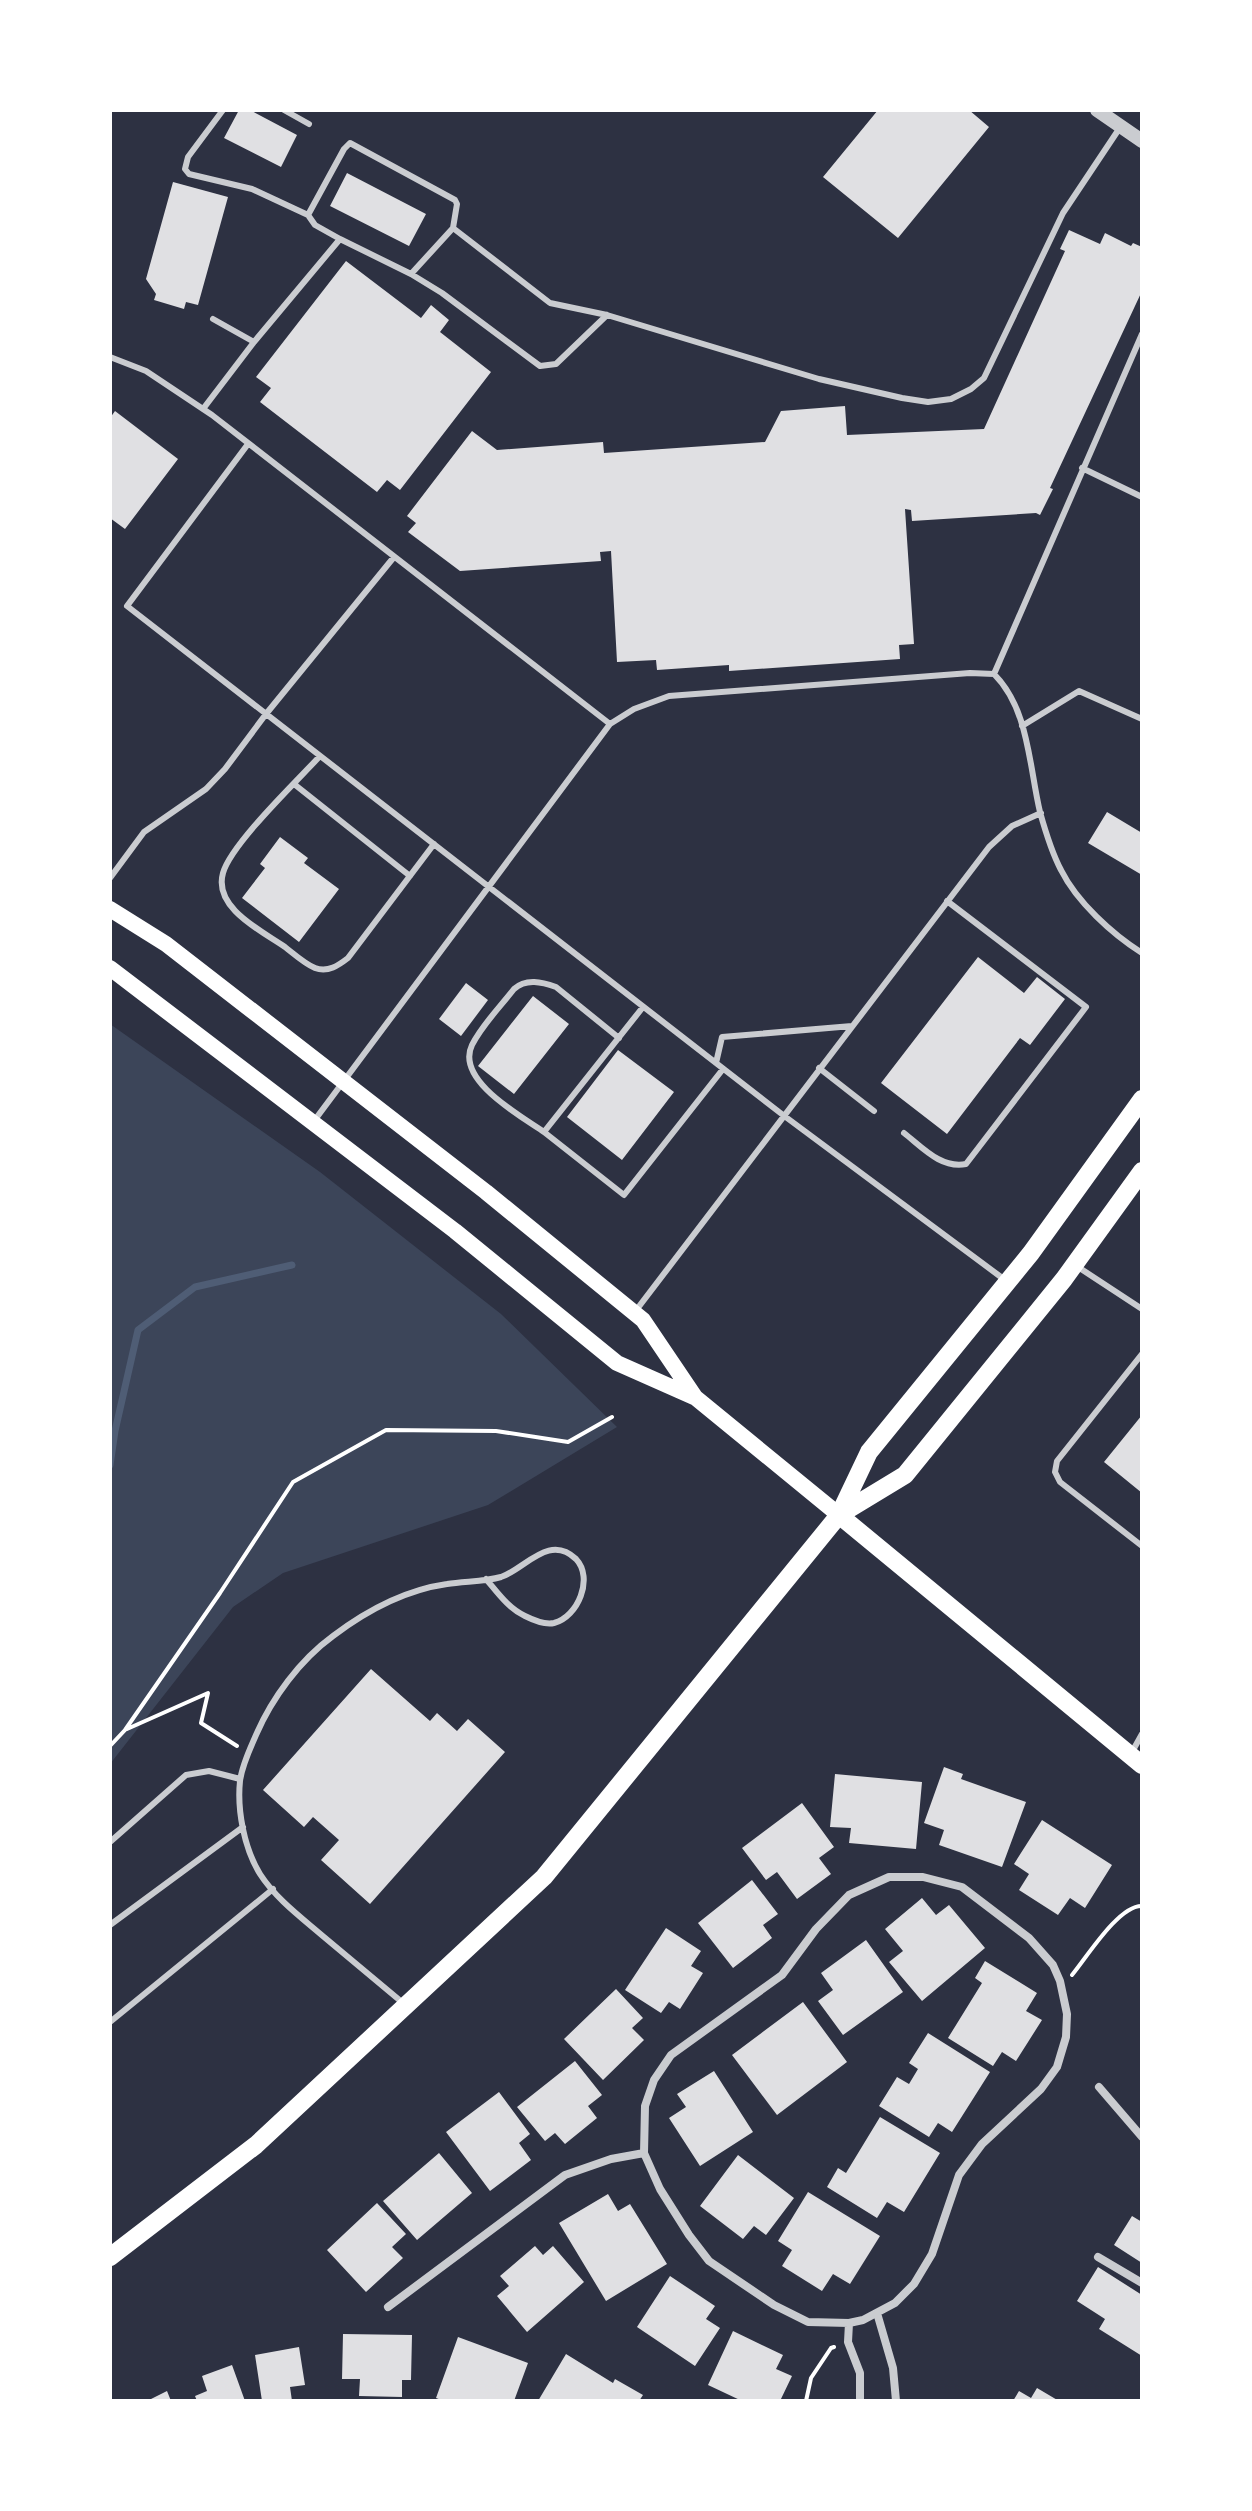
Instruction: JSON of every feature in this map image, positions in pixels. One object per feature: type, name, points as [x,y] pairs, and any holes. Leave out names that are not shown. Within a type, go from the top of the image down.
[{"type":"main road","points":[[110,909],[166,944],[486,1192],[643,1320],[696,1398]]},
{"type":"main road","points":[[110,968],[314,1121],[617,1363],[696,1398],[1136,1760]]},
{"type":"main road","points":[[110,2257],[256,2145],[544,1877],[839,1515],[869,1452],[1008,1282],[1142,1099]]},
{"type":"main road","points":[[839,1515],[905,1475],[1074,1264],[1142,1171]]},
{"type":"street","points":[[1097,110],[1142,141]]},
{"type":"street","points":[[889,1877],[923,1877],[962,1887],[1029,1938],[1053,1965],[1060,1981],[1067,2014],[1066,2037],[1057,2067],[1041,2089],[982,2144],[959,2175],[932,2254],[914,2284],[895,2303],[877,2313],[849,2323],[808,2322],[774,2305],[709,2261],[660,2189],[644,2153],[645,2106],[654,2080],[671,2055],[782,1975],[816,1929],[849,1895],[889,1877]]},
{"type":"street","points":[[1099,2087],[1142,2137]]},
{"type":"street","points":[[388,2307],[565,2175],[611,2159],[644,2153]]},
{"type":"street","points":[[1098,2257],[1142,2283]]},
{"type":"street","points":[[877,2313],[893,2368],[896,2401]]},
{"type":"street","points":[[849,2323],[848,2342],[860,2373],[860,2401]]},
{"type":"lane","points":[[223,110],[188,157],[185,169],[189,174],[252,189],[308,215],[315,225],[442,293],[540,366],[556,364],[607,315]]},
{"type":"lane","points":[[284,110],[309,124]]},
{"type":"lane","points":[[453,228],[550,303],[607,315],[819,379],[928,402],[951,399],[984,378],[1063,213],[1121,126]]},
{"type":"lane","points":[[308,215],[350,143],[455,200],[453,228],[411,274]]},
{"type":"lane","points":[[203,409],[340,239]]},
{"type":"lane","points":[[213,319],[254,342]]},
{"type":"lane","points":[[994,674],[1142,334]]},
{"type":"lane","points":[[110,357],[146,371],[203,409],[610,724]]},
{"type":"lane","points":[[248,444],[127,606],[723,1069],[1008,1282]]},
{"type":"lane","points":[[1082,468],[1142,497]]},
{"type":"lane","points":[[110,878],[144,832],[206,789],[225,769],[394,557]]},
{"type":"lane","points":[[314,1121],[610,724],[634,709],[669,696],[955,674],[994,674],[1006,686],[1026,737],[1041,813],[1061,870],[1087,906],[1122,940],[1142,953]]},
{"type":"lane","points":[[1022,726],[1079,691],[1142,719]]},
{"type":"lane","points":[[320,756],[235,851],[223,871],[222,887],[226,900],[239,915],[315,968],[325,970],[336,967],[348,958],[434,844]]},
{"type":"lane","points":[[294,784],[410,876]]},
{"type":"lane","points":[[634,1313],[989,847],[1012,826],[1041,813]]},
{"type":"lane","points":[[904,1133],[947,1164],[966,1164],[1086,1007],[947,901]]},
{"type":"lane","points":[[619,1038],[556,987],[528,982],[514,989],[473,1044],[469,1059],[475,1077],[483,1087],[624,1195],[723,1069]]},
{"type":"lane","points":[[544,1132],[643,1007]]},
{"type":"lane","points":[[716,1063],[722,1037],[852,1026]]},
{"type":"lane","points":[[819,1068],[874,1111]]},
{"type":"lane","points":[[1074,1264],[1142,1309]]},
{"type":"lane","points":[[1142,1354],[1057,1461],[1055,1472],[1060,1482],[1142,1546]]},
{"type":"lane","points":[[406,2006],[288,1907],[260,1874],[248,1849],[241,1818],[240,1779],[267,1710],[292,1677],[329,1638],[367,1611],[443,1584],[503,1576],[544,1551],[557,1550],[575,1558],[581,1566],[582,1596],[566,1617],[553,1623],[539,1622],[513,1609],[486,1579]]},
{"type":"lane","points":[[1136,1760],[1142,1734]]},
{"type":"lane","points":[[110,1842],[186,1775],[209,1771],[240,1779]]},
{"type":"lane","points":[[110,1925],[243,1827]]},
{"type":"lane","points":[[110,2022],[273,1889]]},
{"type":"path","points":[[110,1746],[125,1730],[220,1593],[293,1482],[386,1430],[496,1431],[568,1442],[612,1417]]},
{"type":"path","points":[[125,1730],[208,1693],[201,1723],[248,1754]]},
{"type":"path","points":[[1060,1981],[1074,1973],[1123,1912],[1134,1906],[1142,1906]]},
{"type":"path","points":[[806,2401],[811,2378],[831,2348],[848,2342]]},
{"type":"shaded area","points":[[110,1024],[320,1172],[501,1314],[617,1427],[488,1505],[283,1573],[233,1607],[110,1764]]},
{"type":"building","points":[[239,110],[250,110],[297,135],[281,167],[224,138]]},
{"type":"building","points":[[878,110],[969,110],[989,127],[898,238],[823,177]]},
{"type":"building","points":[[347,173],[426,214],[409,246],[330,206]]},
{"type":"building","points":[[173,182],[228,197],[198,305],[186,302],[184,309],[154,300],[156,294],[146,279]]},
{"type":"building","points":[[1069,230],[1100,244],[1105,233],[1131,246],[1133,243],[1142,247],[1142,291],[1040,515],[912,521],[911,510],[905,509],[914,644],[899,645],[900,659],[729,671],[729,665],[657,670],[656,660],[617,662],[611,551],[600,552],[601,561],[460,571],[408,532],[416,523],[407,516],[472,431],[497,450],[603,442],[604,453],[765,442],[781,411],[845,406],[847,435],[984,429],[1065,251],[1060,249]]},
{"type":"building","points":[[346,261],[421,318],[431,305],[449,320],[440,332],[491,372],[400,490],[387,480],[377,492],[260,402],[271,388],[256,377]]},
{"type":"building","points":[[115,411],[178,459],[125,529],[110,518],[110,418]]},
{"type":"building","points":[[1107,812],[1142,833],[1142,875],[1088,843]]},
{"type":"building","points":[[280,837],[308,858],[304,863],[339,889],[299,942],[242,898],[265,868],[260,864]]},
{"type":"building","points":[[978,957],[1024,993],[1037,977],[1065,999],[1030,1045],[1020,1038],[947,1134],[881,1083]]},
{"type":"building","points":[[466,983],[488,1000],[461,1036],[439,1019]]},
{"type":"building","points":[[533,996],[569,1024],[514,1094],[478,1066]]},
{"type":"building","points":[[618,1050],[674,1092],[622,1160],[567,1117]]},
{"type":"building","points":[[1142,1415],[1142,1493],[1104,1462]]},
{"type":"building","points":[[371,1669],[430,1721],[437,1713],[457,1731],[468,1719],[505,1752],[370,1904],[321,1860],[339,1840],[313,1817],[304,1827],[263,1790]]},
{"type":"building","points":[[944,1767],[963,1774],[961,1779],[1026,1802],[1002,1867],[939,1845],[944,1830],[924,1823]]},
{"type":"building","points":[[835,1774],[922,1782],[916,1849],[849,1843],[851,1828],[830,1827]]},
{"type":"building","points":[[802,1803],[834,1847],[819,1858],[831,1874],[797,1899],[777,1872],[766,1880],[742,1848]]},
{"type":"building","points":[[1042,1820],[1112,1865],[1085,1908],[1070,1898],[1058,1915],[1019,1890],[1029,1874],[1014,1864]]},
{"type":"building","points":[[752,1880],[778,1914],[763,1925],[772,1938],[733,1968],[698,1923]]},
{"type":"building","points":[[922,1898],[936,1915],[949,1905],[985,1948],[922,2001],[889,1962],[903,1951],[885,1929]]},
{"type":"building","points":[[666,1928],[701,1951],[691,1966],[703,1973],[680,2009],[669,2002],[661,2013],[625,1990]]},
{"type":"building","points":[[866,1940],[903,1992],[843,2035],[818,2001],[833,1990],[821,1973]]},
{"type":"building","points":[[985,1961],[1037,1993],[1026,2011],[1042,2020],[1016,2061],[1002,2052],[993,2066],[948,2038],[982,1983],[975,1978]]},
{"type":"building","points":[[616,1989],[643,2018],[632,2028],[644,2040],[603,2080],[564,2039]]},
{"type":"building","points":[[803,2002],[847,2062],[777,2115],[732,2055]]},
{"type":"building","points":[[928,2033],[990,2072],[952,2132],[938,2123],[929,2137],[879,2106],[897,2077],[909,2084],[918,2069],[909,2063]]},
{"type":"building","points":[[575,2061],[602,2095],[588,2106],[597,2118],[565,2144],[555,2133],[545,2141],[517,2107]]},
{"type":"building","points":[[714,2071],[753,2132],[700,2166],[669,2118],[686,2107],[677,2094]]},
{"type":"building","points":[[499,2092],[530,2134],[519,2143],[531,2160],[490,2191],[446,2132]]},
{"type":"building","points":[[880,2117],[940,2153],[904,2212],[887,2202],[877,2218],[827,2187],[838,2168],[846,2173]]},
{"type":"building","points":[[439,2153],[472,2193],[417,2240],[383,2201]]},
{"type":"building","points":[[738,2155],[794,2198],[766,2235],[754,2226],[743,2239],[700,2206]]},
{"type":"building","points":[[808,2192],[880,2236],[850,2284],[833,2274],[822,2291],[782,2266],[792,2250],[778,2241]]},
{"type":"building","points":[[608,2194],[618,2211],[630,2204],[667,2264],[606,2301],[559,2223]]},
{"type":"building","points":[[377,2203],[406,2234],[392,2247],[403,2258],[366,2292],[327,2250]]},
{"type":"building","points":[[1132,2216],[1142,2222],[1142,2263],[1114,2245]]},
{"type":"building","points":[[535,2246],[543,2255],[553,2246],[584,2282],[527,2332],[497,2296],[509,2286],[500,2276]]},
{"type":"building","points":[[1098,2267],[1142,2295],[1142,2356],[1099,2329],[1105,2319],[1077,2301]]},
{"type":"building","points":[[670,2276],[715,2306],[706,2319],[720,2328],[695,2366],[637,2327]]},
{"type":"building","points":[[733,2331],[783,2355],[776,2369],[792,2376],[780,2401],[742,2401],[708,2385]]},
{"type":"building","points":[[343,2334],[412,2335],[411,2380],[402,2380],[402,2397],[359,2396],[360,2379],[342,2379]]},
{"type":"building","points":[[458,2337],[528,2363],[514,2401],[444,2401],[436,2398]]},
{"type":"building","points":[[299,2347],[305,2385],[290,2387],[292,2401],[262,2401],[255,2355]]},
{"type":"building","points":[[566,2354],[613,2383],[615,2379],[643,2395],[639,2401],[538,2401]]},
{"type":"building","points":[[232,2365],[245,2401],[197,2401],[195,2396],[207,2391],[202,2376]]},
{"type":"building","points":[[1037,2388],[1059,2401],[1013,2401],[1019,2391],[1031,2398]]},
{"type":"building","points":[[167,2391],[171,2401],[147,2401]]},
{"type":"waterway","points":[[110,1465],[138,1330],[195,1287],[292,1265]]}]
